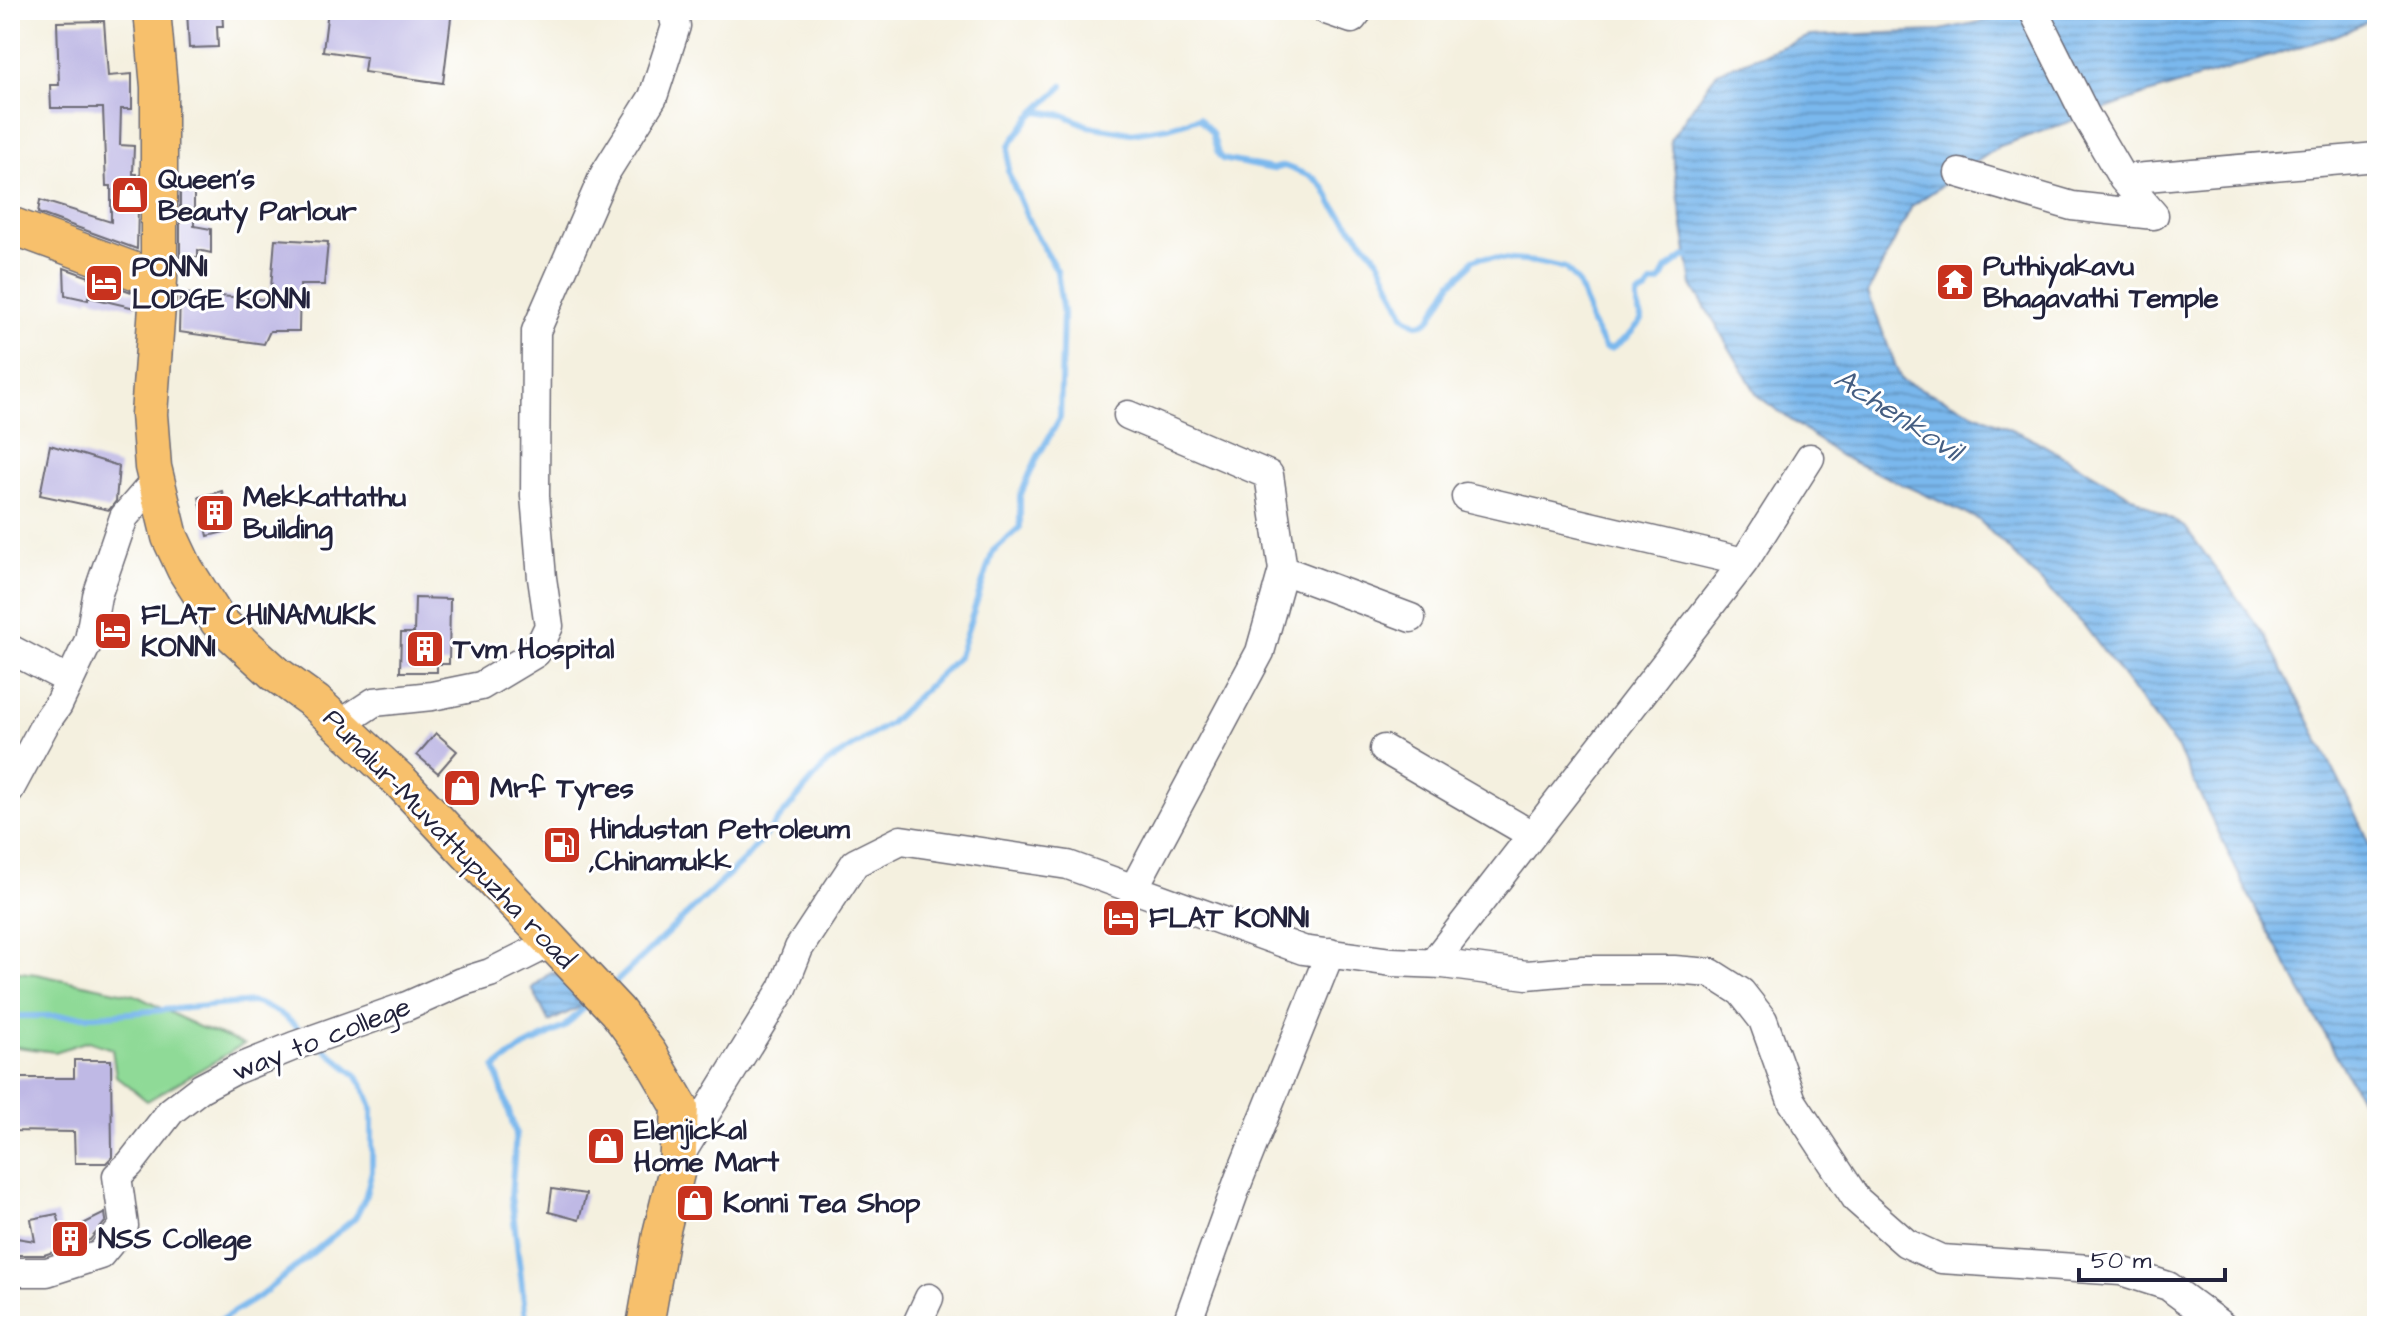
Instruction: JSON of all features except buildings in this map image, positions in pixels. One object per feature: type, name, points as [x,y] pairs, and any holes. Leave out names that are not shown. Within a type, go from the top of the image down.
[{"type":"main road","name":"Punalur-Muvattupuzha road","points":[[152,10],[159,87],[159,280],[149,414],[156,480],[170,537],[193,583],[218,621],[241,645],[315,702],[400,781],[617,1011],[649,1054],[680,1107],[677,1169],[661,1234],[645,1326]]},
{"type":"main road","points":[[10,225],[159,280]]},
{"type":"street","points":[[339,725],[374,702],[432,696],[481,686],[536,653],[549,626],[535,496],[536,331],[604,175],[653,97],[676,26],[672,10]]},
{"type":"street","points":[[1326,10],[1352,19],[1359,10]]},
{"type":"street","points":[[1959,173],[2072,206],[2154,215],[2123,179],[2085,114],[2033,10]]},
{"type":"street","points":[[2123,179],[2377,157]]},
{"type":"street","points":[[1128,415],[1269,475],[1283,570],[1260,652],[1134,888]]},
{"type":"street","points":[[1433,963],[1744,562],[1810,458]]},
{"type":"street","points":[[14,781],[58,705],[89,640],[97,596],[124,517],[156,480]]},
{"type":"street","points":[[1466,497],[1744,562]]},
{"type":"street","points":[[1283,570],[1411,618]]},
{"type":"street","points":[[10,649],[69,680]]},
{"type":"street","points":[[1384,749],[1532,835]]},
{"type":"street","points":[[677,1169],[684,1149],[783,988],[799,948],[855,863],[901,840],[1068,865],[1303,950],[1527,975],[1583,970],[1711,973],[1741,992],[1763,1020],[1792,1101],[1857,1200],[1906,1243],[1941,1259],[2121,1271],[2168,1286],[2222,1326]]},
{"type":"street","name":"way to college","points":[[10,1272],[47,1272],[100,1255],[124,1226],[117,1176],[171,1111],[201,1088],[294,1046],[407,1006],[490,973],[538,949],[554,945]]},
{"type":"street","points":[[1186,1326],[1239,1179],[1330,953]]},
{"type":"street","points":[[916,1326],[929,1298]]},
{"type":"green space","points":[[10,971],[135,995],[199,1027],[244,1044],[147,1101],[116,1076],[112,1049],[88,1041],[55,1052],[10,1046]]},
{"type":"water","name":"Achenkovil","points":[[2036,10],[2377,10],[2377,18],[2335,36],[2148,94],[2000,146],[1912,206],[1868,293],[1901,380],[2035,440],[2186,528],[2266,637],[2377,861],[2377,1129],[2249,896],[2178,749],[2082,623],[1978,519],[1840,456],[1758,396],[1692,285],[1670,140],[1717,72],[1810,36],[1936,31]]},
{"type":"water","points":[[551,972],[572,982],[576,1001],[588,994],[590,1002],[549,1022],[532,988]]},
{"type":"waterway","points":[[614,984],[745,859],[827,763],[890,723],[959,656],[993,551],[1020,527],[1020,496],[1060,418],[1063,314],[1057,271],[1030,224],[1008,172],[1009,146],[1030,117],[1063,86]]},
{"type":"waterway","points":[[1037,111],[1064,115],[1089,126],[1131,133],[1199,118],[1212,133],[1222,159],[1273,169],[1284,166],[1313,177],[1379,260],[1405,316],[1417,324],[1431,318],[1452,282],[1473,260],[1481,257],[1535,262],[1565,268],[1577,281],[1589,319],[1605,348],[1611,349],[1642,320],[1637,296],[1647,291],[1651,284],[1660,282],[1667,269],[1685,256],[1692,259]]},
{"type":"waterway","points":[[10,1016],[95,1016],[253,1002],[282,1015],[305,1035]]},
{"type":"waterway","points":[[527,1326],[511,1196],[516,1134],[495,1068],[519,1050],[564,1027],[587,1005]]},
{"type":"waterway","points":[[211,1326],[260,1296],[355,1218],[365,1198],[372,1171],[372,1107],[356,1075],[321,1046]]},
{"type":"place","name":"Queen's Beauty Parlour","points":[[130,195]]},
{"type":"place","name":"Puthiyakavu Bhagavathi Temple","points":[[1955,282]]},
{"type":"place","name":"PONNI LODGE KONNI","points":[[104,283]]},
{"type":"place","name":"Mekkattathu Building","points":[[215,513]]},
{"type":"place","name":"FLAT CHINAMUKK KONNI","points":[[113,631]]},
{"type":"place","name":"Tvm Hospital","points":[[425,649]]},
{"type":"place","name":"Mrf Tyres","points":[[462,788]]},
{"type":"place","name":"Hindustan Petroleum ,Chinamukk","points":[[562,845]]},
{"type":"place","name":"FLAT KONNI","points":[[1121,918]]},
{"type":"place","name":"Elenjickal Home Mart","points":[[606,1146]]},
{"type":"place","name":"Konni Tea Shop","points":[[695,1203]]},
{"type":"place","name":"NSS College","points":[[70,1239]]}]
